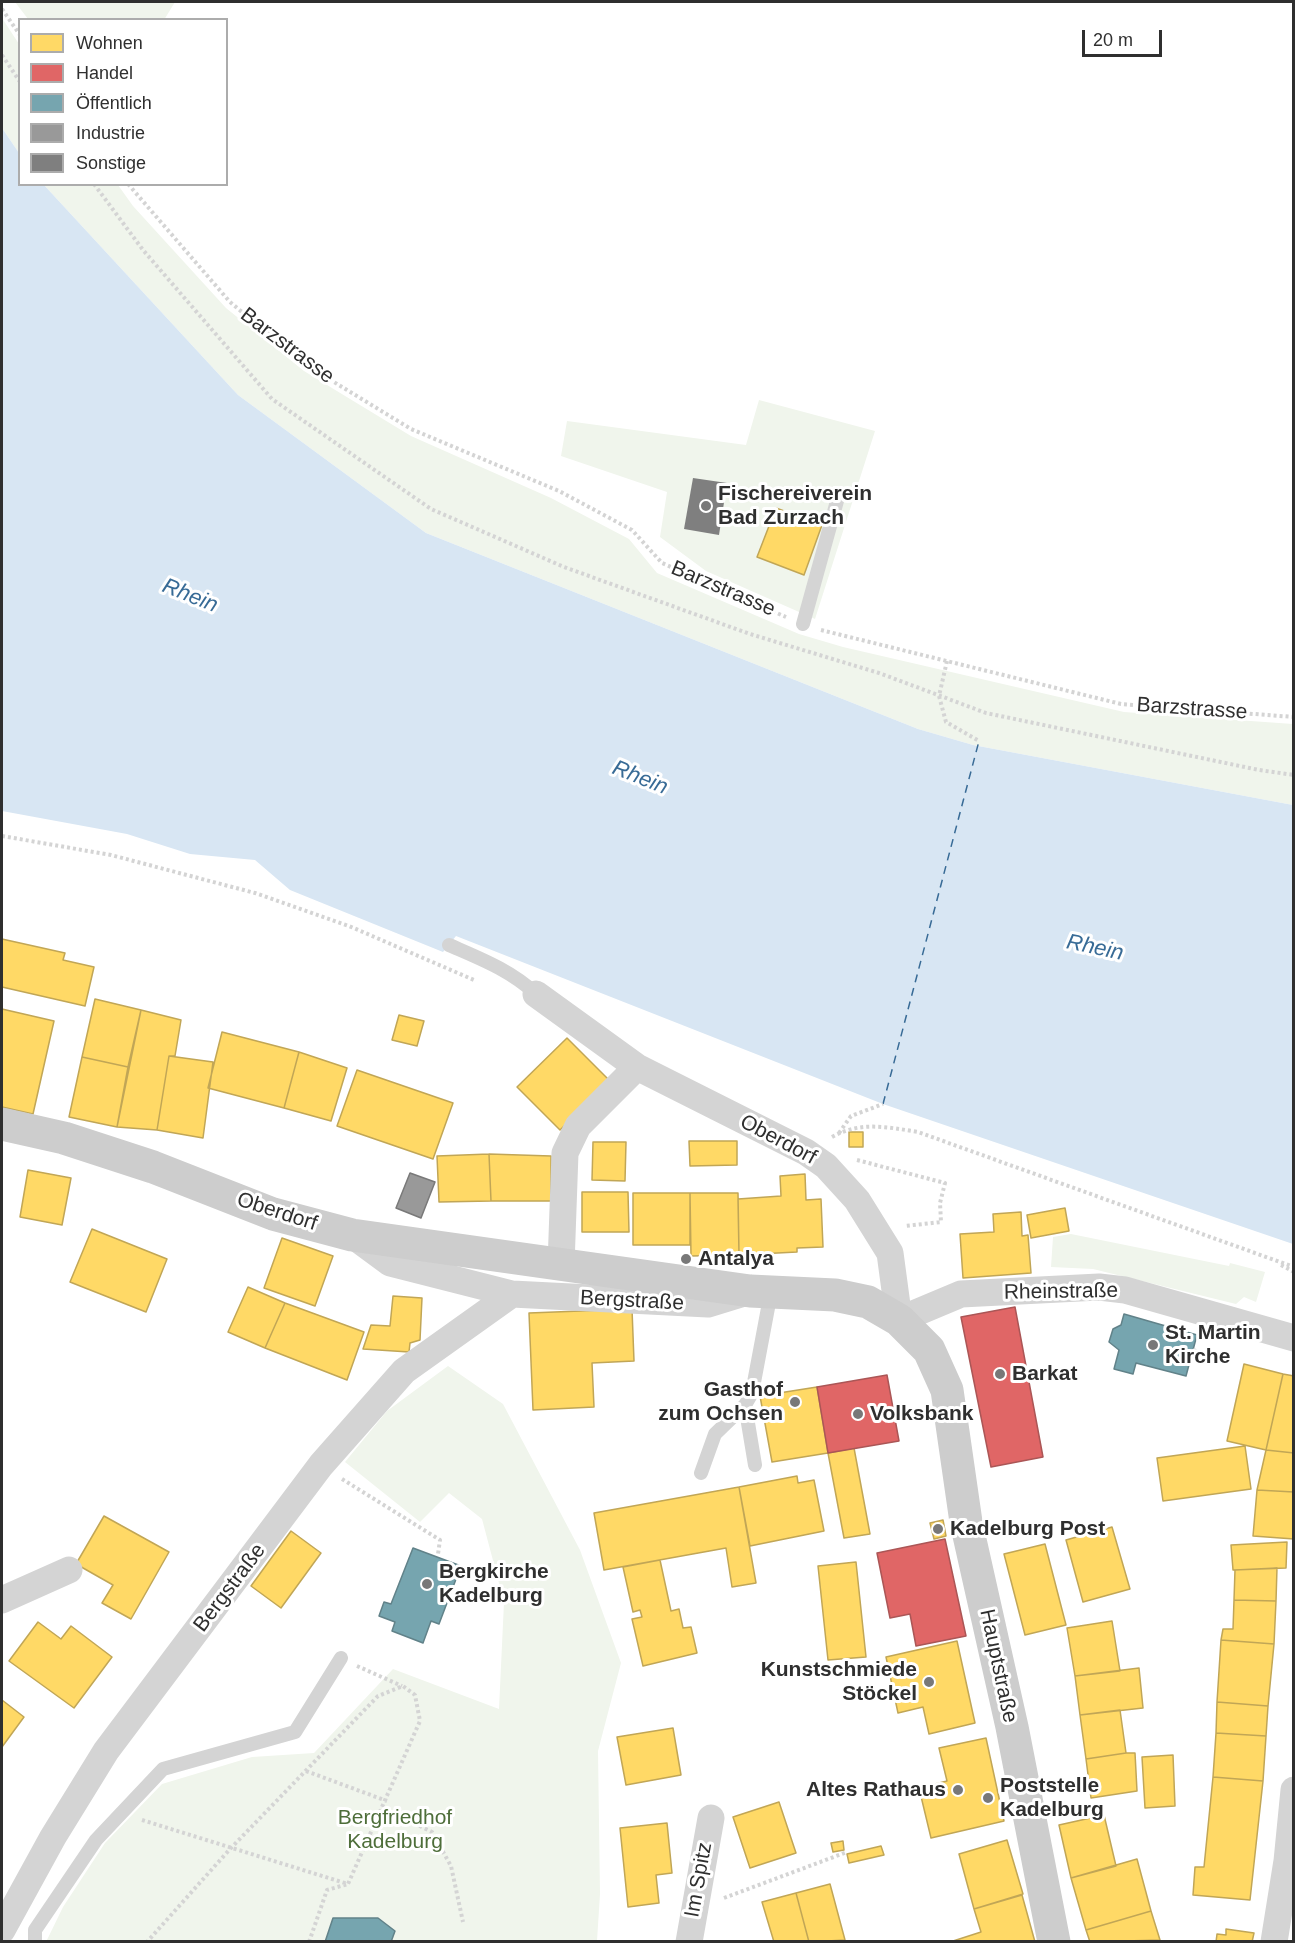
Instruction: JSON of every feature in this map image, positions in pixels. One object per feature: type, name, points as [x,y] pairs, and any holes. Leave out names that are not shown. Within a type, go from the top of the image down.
[{"type":"main road","name":"Oberdorf","points":[[2,1124],[64,1138],[153,1167],[273,1214],[352,1235],[761,1291],[836,1295],[868,1302],[899,1320],[929,1350],[947,1390]]},
{"type":"main road","name":"Hauptstraße","points":[[947,1390],[966,1522],[1011,1727],[1054,1941]]},
{"type":"street","name":"Oberdorf","points":[[536,994],[637,1067],[816,1159],[857,1200],[890,1253],[899,1320]]},
{"type":"street","points":[[561,1265],[565,1153],[578,1126],[637,1067]]},
{"type":"street","name":"Bergstraße","points":[[352,1235],[390,1263],[512,1294],[708,1304],[761,1291]]},
{"type":"street","name":"Rheinstraße","points":[[899,1320],[961,1294],[1099,1287],[1125,1290],[1293,1338]]},
{"type":"street","name":"Bergstraße","points":[[2,1930],[52,1837],[106,1751],[321,1465],[404,1371],[512,1294]]},
{"type":"street","points":[[2,1600],[69,1570]]},
{"type":"street","points":[[1274,1941],[1290,1861],[1293,1790]]},
{"type":"street","name":"Im Spitz","points":[[689,1941],[711,1818]]},
{"type":"lane","points":[[802,624],[837,501]]},
{"type":"lane","points":[[448,945],[518,977],[536,994]]},
{"type":"lane","points":[[701,1473],[715,1434],[745,1405],[752,1393],[758,1368],[761,1291]]},
{"type":"lane","points":[[745,1405],[755,1465]]},
{"type":"lane","points":[[35,1941],[35,1930],[96,1840],[163,1769],[295,1732],[341,1658]]},
{"type":"path","points":[[2,9],[18,32]]},
{"type":"path","points":[[2,55],[18,79]]},
{"type":"path","points":[[95,186],[143,250],[272,399],[430,509],[564,567],[750,634],[879,674],[986,713],[1259,770],[1293,775]]},
{"type":"path","name":"Barzstrasse","points":[[130,186],[230,302],[306,365],[411,429],[559,491],[632,530],[662,563],[802,624],[1121,704],[1293,717]]},
{"type":"path","points":[[947,661],[939,696],[946,722],[980,741]]},
{"type":"path","points":[[2,836],[111,855],[255,893],[349,926],[480,981]]},
{"type":"path","points":[[816,1159],[851,1116],[883,1104]]},
{"type":"path","points":[[839,1133],[855,1127],[880,1125],[918,1132],[1293,1267]]},
{"type":"path","points":[[816,1159],[843,1156],[945,1183],[940,1203],[941,1222],[898,1227]]},
{"type":"path","points":[[1276,1261],[1293,1272]]},
{"type":"path","points":[[1193,1350],[1214,1357],[1225,1353]]},
{"type":"path","points":[[321,1465],[440,1540],[438,1554]]},
{"type":"path","points":[[309,1941],[327,1890],[348,1884],[387,1802],[420,1721],[415,1695],[403,1686],[341,1658]]},
{"type":"path","points":[[147,1941],[230,1849],[378,1696],[403,1686]]},
{"type":"path","points":[[306,1771],[387,1802]]},
{"type":"path","points":[[387,1810],[432,1832],[451,1866],[463,1922]]},
{"type":"path","points":[[121,1813],[230,1849],[348,1884]]},
{"type":"path","points":[[693,1909],[847,1852]]},
{"type":"green space","points":[[15,2],[175,2],[165,18],[27,18]]},
{"type":"green space","points":[[2,18],[18,42],[18,152],[2,128]]},
{"type":"green space","points":[[45,186],[119,186],[133,206],[226,308],[304,371],[411,436],[551,498],[629,539],[657,573],[799,634],[843,647],[1124,712],[1293,724],[1293,805],[973,745],[918,729],[426,533],[238,395]]},
{"type":"green space","points":[[759,400],[875,431],[815,619],[706,571],[660,537],[667,492],[561,456],[567,421],[746,445]]},
{"type":"green space","points":[[1071,1234],[1229,1266],[1230,1263],[1265,1272],[1256,1302],[1244,1297],[1236,1304],[1093,1269],[1051,1267],[1053,1237]]},
{"type":"green space","name":"Bergfriedhof Kadelburg","points":[[448,1366],[503,1404],[580,1550],[621,1663],[598,1751],[600,1894],[597,1941],[46,1942],[63,1907],[105,1843],[162,1784],[252,1757],[314,1753],[393,1669],[499,1709],[504,1602],[482,1519],[449,1493],[420,1522],[345,1462],[387,1411]]},
{"type":"water","name":"Rhein","points":[[2,128],[18,152],[18,186],[45,186],[238,395],[426,533],[918,729],[973,745],[1293,805],[1293,1244],[883,1104],[456,936],[443,952],[290,890],[255,860],[190,854],[127,834],[2,811]]},
{"type":"building: Wohnen","points":[[776,508],[822,525],[804,575],[757,557]]},
{"type":"building: Wohnen","points":[[2,939],[65,953],[63,960],[94,967],[85,1006],[2,987]]},
{"type":"building: Wohnen","points":[[95,999],[141,1010],[128,1067],[82,1057]]},
{"type":"building: Wohnen","points":[[2,1009],[54,1021],[33,1114],[2,1107]]},
{"type":"building: Wohnen","points":[[141,1010],[181,1020],[175,1056],[169,1056],[157,1130],[117,1127]]},
{"type":"building: Wohnen","points":[[399,1015],[424,1021],[417,1046],[392,1040]]},
{"type":"building: Wohnen","points":[[222,1032],[299,1052],[284,1108],[208,1088]]},
{"type":"building: Wohnen","points":[[567,1038],[610,1081],[560,1130],[517,1087]]},
{"type":"building: Wohnen","points":[[299,1052],[347,1068],[331,1121],[284,1108]]},
{"type":"building: Wohnen","points":[[169,1056],[213,1062],[203,1138],[157,1130]]},
{"type":"building: Wohnen","points":[[82,1057],[128,1067],[117,1127],[69,1117]]},
{"type":"building: Wohnen","points":[[357,1070],[453,1103],[433,1159],[337,1126]]},
{"type":"building: Wohnen","points":[[849,1132],[863,1132],[863,1147],[849,1147]]},
{"type":"building: Wohnen","points":[[689,1141],[737,1141],[737,1165],[690,1166]]},
{"type":"building: Wohnen","points":[[593,1142],[626,1142],[625,1181],[592,1180]]},
{"type":"building: Wohnen","points":[[489,1154],[551,1156],[551,1201],[491,1201]]},
{"type":"building: Wohnen","points":[[489,1154],[491,1201],[439,1202],[437,1156]]},
{"type":"building: Wohnen","points":[[28,1170],[71,1178],[62,1225],[20,1217]]},
{"type":"building: Wohnen","points":[[805,1174],[806,1200],[821,1199],[823,1247],[797,1248],[797,1252],[739,1255],[738,1199],[781,1196],[780,1176]]},
{"type":"building: Wohnen","points":[[582,1192],[628,1192],[629,1232],[582,1232]]},
{"type":"building: Wohnen","points":[[633,1193],[690,1193],[690,1245],[633,1245]]},
{"type":"building: Wohnen","points":[[690,1193],[738,1193],[739,1255],[691,1256]]},
{"type":"building: Wohnen","points":[[1065,1208],[1069,1231],[1031,1238],[1027,1215]]},
{"type":"building: Wohnen","points":[[1021,1212],[1022,1236],[1028,1235],[1031,1273],[963,1278],[960,1234],[994,1232],[993,1214]]},
{"type":"building: Wohnen","points":[[92,1229],[167,1259],[146,1312],[70,1282]]},
{"type":"building: Wohnen","points":[[282,1238],[333,1256],[315,1306],[264,1288]]},
{"type":"building: Wohnen","points":[[248,1287],[285,1303],[265,1348],[228,1332]]},
{"type":"building: Wohnen","points":[[393,1296],[422,1298],[420,1340],[410,1343],[409,1352],[363,1349],[371,1325],[390,1326]]},
{"type":"building: Wohnen","points":[[285,1303],[364,1332],[347,1380],[265,1348]]},
{"type":"building: Wohnen","points":[[632,1309],[634,1361],[592,1363],[594,1407],[533,1410],[529,1313]]},
{"type":"building: Wohnen","points":[[1244,1364],[1283,1374],[1266,1450],[1227,1441]]},
{"type":"building: Wohnen","points":[[1283,1374],[1294,1376],[1294,1453],[1266,1450]]},
{"type":"building: Wohnen","points":[[817,1387],[828,1453],[772,1462],[760,1396]]},
{"type":"building: Wohnen","points":[[1245,1446],[1251,1489],[1163,1501],[1157,1458]]},
{"type":"building: Wohnen","points":[[854,1448],[870,1534],[844,1538],[828,1453]]},
{"type":"building: Wohnen","points":[[1266,1450],[1294,1453],[1294,1492],[1257,1490]]},
{"type":"building: Wohnen","points":[[797,1476],[798,1483],[814,1480],[824,1531],[750,1546],[739,1487]]},
{"type":"building: Wohnen","points":[[739,1487],[756,1583],[732,1587],[726,1548],[604,1570],[594,1513]]},
{"type":"building: Wohnen","points":[[1257,1490],[1294,1492],[1294,1539],[1253,1536]]},
{"type":"building: Wohnen","points":[[104,1516],[169,1552],[131,1619],[102,1603],[113,1585],[76,1564]]},
{"type":"building: Wohnen","name":"Kadelburg Post","points":[[943,1520],[946,1536],[934,1539],[930,1523]]},
{"type":"building: Wohnen","points":[[1112,1527],[1130,1589],[1083,1602],[1066,1540]]},
{"type":"building: Wohnen","points":[[291,1531],[321,1553],[281,1608],[251,1586]]},
{"type":"building: Wohnen","points":[[1287,1542],[1286,1568],[1233,1570],[1231,1545]]},
{"type":"building: Wohnen","points":[[1045,1544],[1066,1625],[1025,1635],[1004,1554]]},
{"type":"building: Wohnen","points":[[660,1560],[671,1611],[679,1609],[683,1628],[691,1627],[697,1653],[643,1666],[632,1619],[642,1617],[640,1610],[633,1612],[623,1567]]},
{"type":"building: Wohnen","points":[[856,1562],[866,1657],[828,1660],[818,1566]]},
{"type":"building: Wohnen","points":[[1277,1568],[1276,1601],[1234,1600],[1235,1570]]},
{"type":"building: Wohnen","points":[[1234,1600],[1276,1601],[1274,1644],[1221,1640],[1223,1629],[1233,1629]]},
{"type":"building: Wohnen","points":[[1112,1621],[1120,1671],[1075,1676],[1067,1628]]},
{"type":"building: Wohnen","points":[[38,1622],[61,1639],[71,1626],[112,1657],[74,1708],[9,1661]]},
{"type":"building: Wohnen","points":[[1221,1640],[1274,1644],[1268,1706],[1217,1702]]},
{"type":"building: Wohnen","name":"Kunstschmiede Stöckel","points":[[957,1641],[975,1723],[929,1734],[923,1707],[898,1713],[886,1657]]},
{"type":"building: Wohnen","points":[[1139,1668],[1143,1708],[1080,1715],[1075,1676]]},
{"type":"building: Wohnen","points":[[2,1700],[24,1717],[2,1747]]},
{"type":"building: Wohnen","points":[[1217,1702],[1268,1706],[1266,1736],[1216,1733]]},
{"type":"building: Wohnen","points":[[1120,1710],[1126,1753],[1086,1759],[1080,1715]]},
{"type":"building: Wohnen","points":[[673,1728],[681,1775],[626,1785],[617,1737]]},
{"type":"building: Wohnen","points":[[1216,1733],[1266,1736],[1263,1781],[1213,1777]]},
{"type":"building: Wohnen","name":"Altes Rathaus","points":[[986,1738],[1004,1821],[931,1838],[919,1788],[947,1781],[939,1748]]},
{"type":"building: Wohnen","points":[[1135,1753],[1137,1791],[1091,1798],[1086,1759]]},
{"type":"building: Wohnen","points":[[1173,1755],[1175,1806],[1145,1808],[1142,1757]]},
{"type":"building: Wohnen","points":[[1213,1777],[1263,1781],[1250,1900],[1193,1895],[1195,1867],[1204,1867]]},
{"type":"building: Wohnen","points":[[779,1802],[796,1853],[750,1868],[733,1817]]},
{"type":"building: Wohnen","points":[[1104,1815],[1116,1866],[1071,1878],[1059,1825]]},
{"type":"building: Wohnen","points":[[667,1823],[672,1873],[656,1875],[659,1903],[628,1907],[620,1828]]},
{"type":"building: Wohnen","points":[[1007,1840],[1023,1894],[974,1909],[959,1854]]},
{"type":"building: Wohnen","points":[[843,1841],[844,1850],[833,1852],[831,1843]]},
{"type":"building: Wohnen","points":[[881,1846],[884,1855],[849,1863],[847,1854]]},
{"type":"building: Wohnen","points":[[1137,1859],[1151,1911],[1086,1930],[1071,1878]]},
{"type":"building: Wohnen","points":[[830,1884],[845,1940],[809,1942],[796,1893]]},
{"type":"building: Wohnen","points":[[796,1893],[809,1942],[774,1942],[762,1902]]},
{"type":"building: Wohnen","points":[[1022,1895],[1035,1942],[950,1942],[981,1932],[974,1909]]},
{"type":"building: Wohnen","points":[[1151,1911],[1160,1940],[1090,1942],[1086,1930]]},
{"type":"building: Wohnen","points":[[1226,1929],[1254,1933],[1252,1942],[1216,1942],[1217,1934],[1226,1935]]},
{"type":"building: Handel","name":"Barkat","points":[[1015,1307],[1043,1457],[991,1467],[961,1317]]},
{"type":"building: Handel","name":"Volksbank","points":[[887,1375],[899,1441],[828,1453],[817,1387]]},
{"type":"building: Handel","points":[[945,1539],[966,1636],[916,1646],[910,1614],[890,1618],[877,1553]]},
{"type":"building: Öffentlich","name":"St. Martin Kirche","points":[[1124,1314],[1197,1335],[1186,1376],[1136,1363],[1133,1374],[1114,1369],[1119,1350],[1109,1342],[1113,1329],[1121,1325]]},
{"type":"building: Öffentlich","name":"Bergkirche Kadelburg","points":[[413,1548],[461,1566],[439,1624],[431,1621],[423,1643],[392,1631],[395,1622],[379,1616],[384,1602],[391,1604]]},
{"type":"building: Öffentlich","points":[[333,1918],[378,1918],[395,1931],[391,1942],[325,1942]]},
{"type":"building: Industrie","points":[[410,1173],[435,1182],[421,1218],[396,1208]]},
{"type":"building: Sonstige","name":"Fischereiverein Bad Zurzach","points":[[693,478],[727,483],[719,535],[684,529]]},
{"type":"ferry route","points":[[883,1104],[979,741]]},
{"type":"place","name":"Fischereiverein Bad Zurzach","points":[[706,506]]},
{"type":"place","name":"Antalya","points":[[686,1259]]},
{"type":"place","name":"St. Martin Kirche","points":[[1153,1345]]},
{"type":"place","name":"Barkat","points":[[1000,1374]]},
{"type":"place","name":"Gasthof zum Ochsen","points":[[795,1402]]},
{"type":"place","name":"Volksbank","points":[[858,1414]]},
{"type":"place","name":"Kadelburg Post","points":[[938,1529]]},
{"type":"place","name":"Bergkirche Kadelburg","points":[[427,1584]]},
{"type":"place","name":"Kunstschmiede Stöckel","points":[[929,1682]]},
{"type":"place","name":"Altes Rathaus","points":[[958,1790]]},
{"type":"place","name":"Poststelle Kadelburg","points":[[988,1798]]}]
